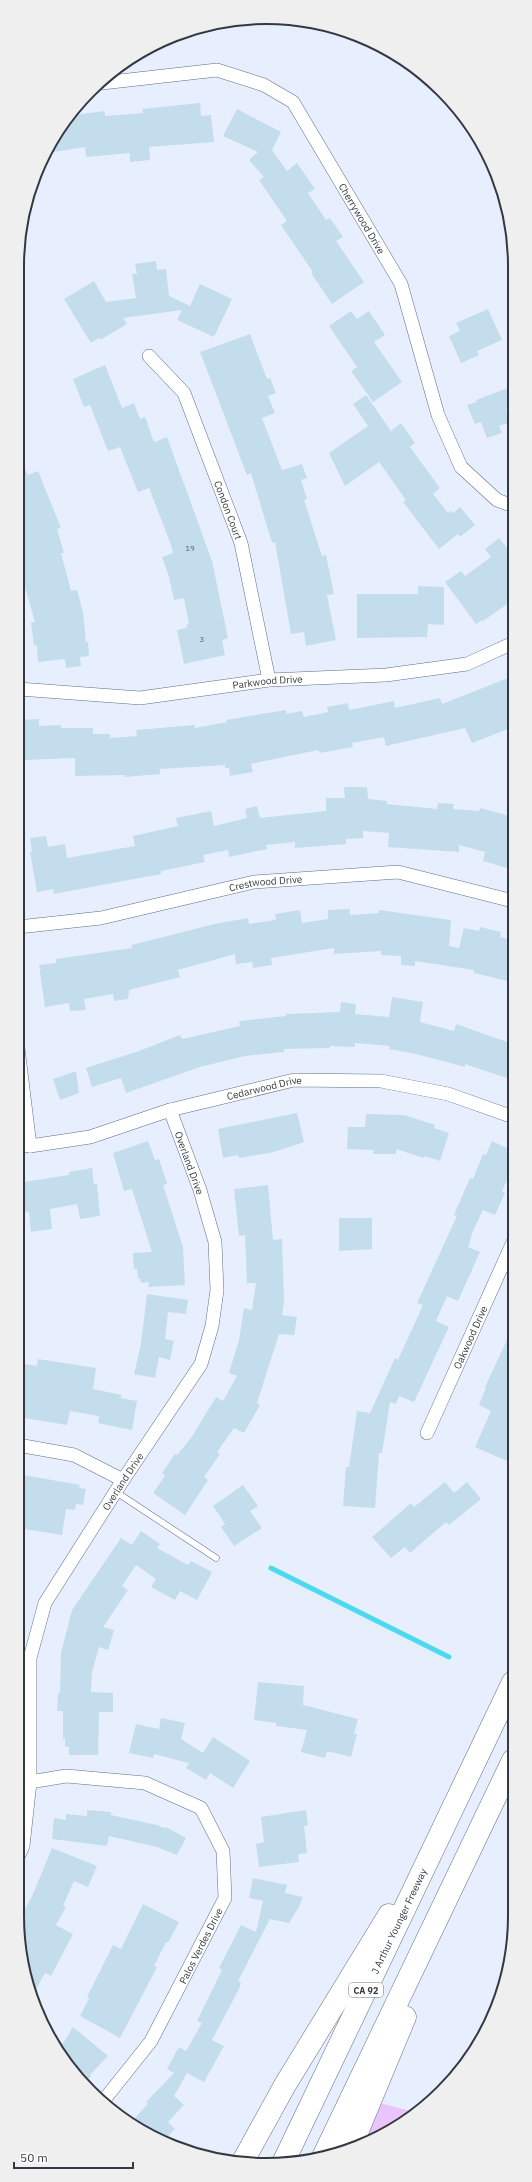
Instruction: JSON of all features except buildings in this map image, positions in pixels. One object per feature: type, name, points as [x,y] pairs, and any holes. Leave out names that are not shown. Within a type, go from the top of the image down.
[{"type":"highway","name":"J Arthur Younger Freeway","points":[[286,2157],[508,1693]]},
{"type":"highway","points":[[326,2151],[508,1770]]},
{"type":"highway","points":[[245,2157],[302,2056],[448,1819]]},
{"type":"highway","points":[[353,2142],[483,1823]]},
{"type":"street","name":"Cherrywood Drive","points":[[108,82],[217,70],[264,85],[294,102],[401,284],[438,415],[461,466],[497,500],[508,504]]},
{"type":"street","name":"Condon Court","points":[[149,356],[184,393],[241,543],[270,680]]},
{"type":"street","name":"Parkwood Drive","points":[[24,689],[140,698],[270,680],[386,675],[467,664],[508,645]]},
{"type":"street","name":"Crestwood Drive","points":[[24,926],[102,918],[254,882],[398,872],[508,900]]},
{"type":"street","name":"Cedarwood Drive","points":[[24,1145],[90,1137],[170,1110],[294,1080],[381,1081],[448,1094],[508,1115]]},
{"type":"street","name":"Overland Drive","points":[[24,1837],[30,1782],[30,1658],[36,1630],[45,1603],[123,1480],[201,1364],[212,1326],[216,1297],[215,1242],[200,1190],[170,1110]]},
{"type":"street","name":"Oakwood Drive","points":[[427,1433],[508,1253]]},
{"type":"street","points":[[24,1446],[74,1455],[123,1480]]},
{"type":"street","name":"Palos Verdes Drive","points":[[30,1782],[66,1776],[145,1783],[201,1808],[223,1851],[225,1898],[151,2041],[106,2098]]},
{"type":"lane","points":[[116,1492],[216,1558]]},
{"type":"shaded area","points":[[380,2103],[409,2111],[387,2126],[367,2136]]},
{"type":"waterway","points":[[271,1568],[449,1657]]}]
